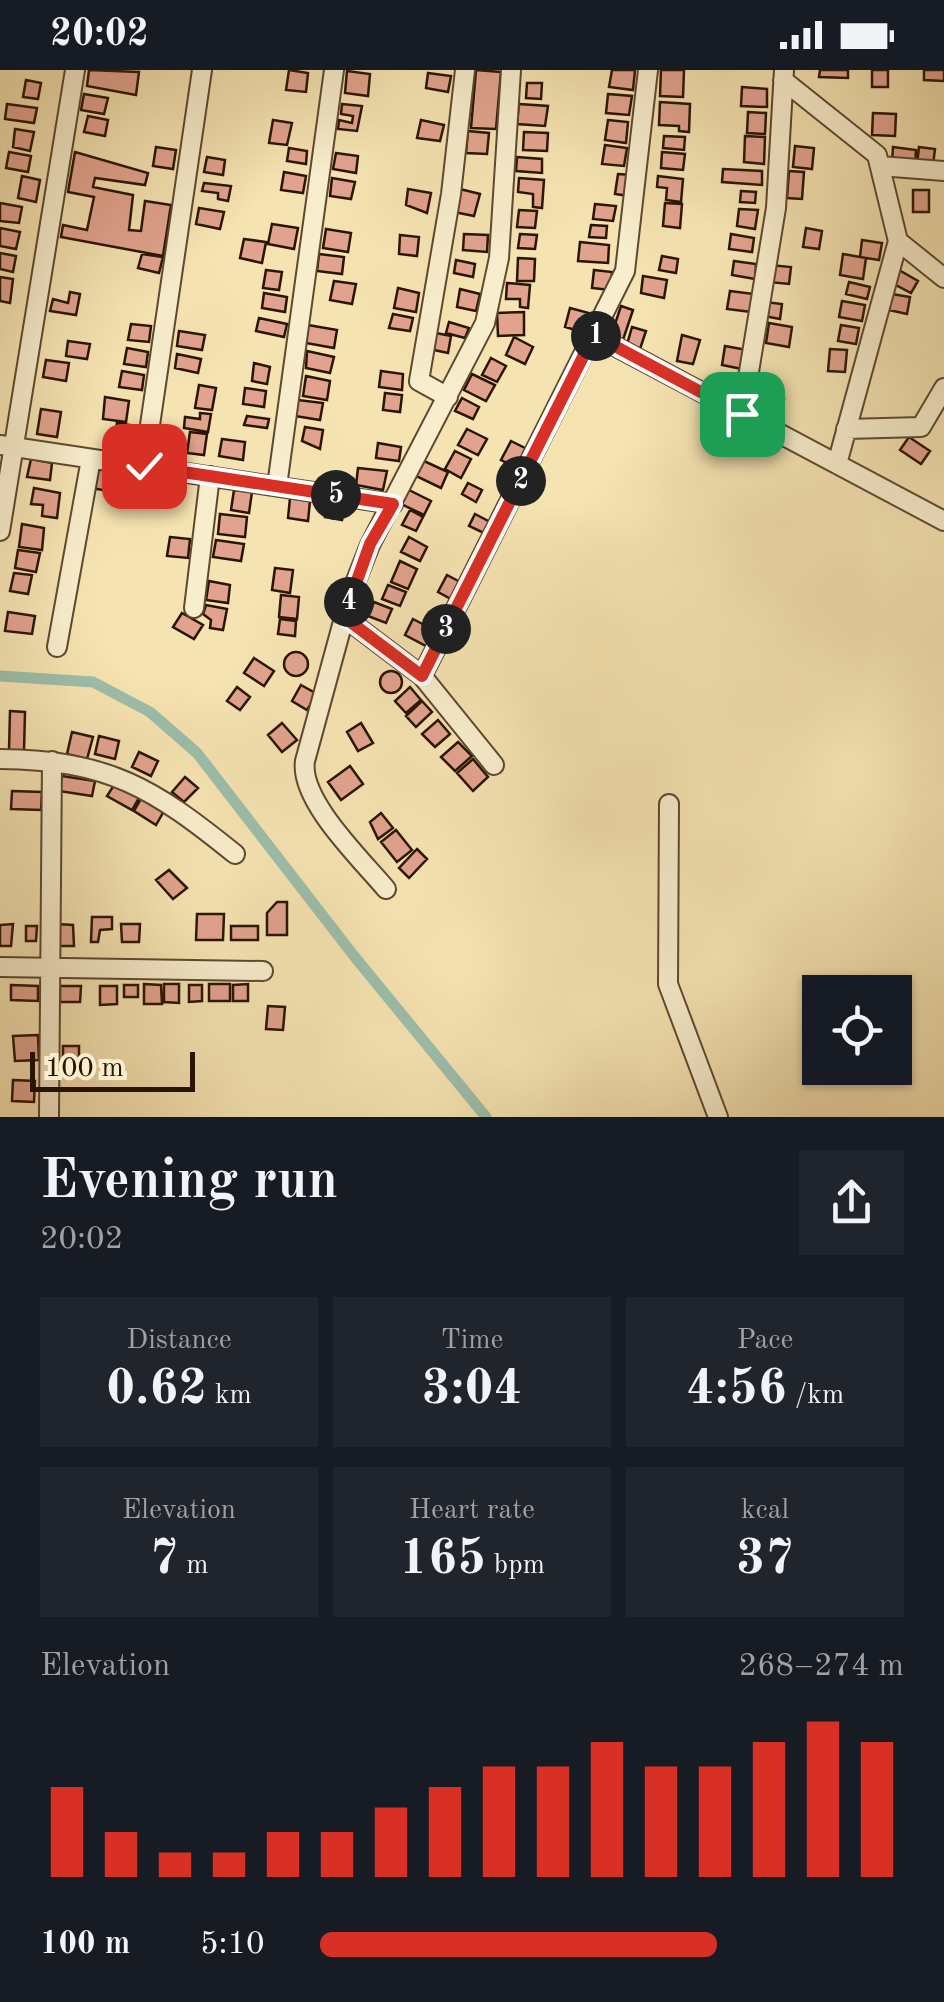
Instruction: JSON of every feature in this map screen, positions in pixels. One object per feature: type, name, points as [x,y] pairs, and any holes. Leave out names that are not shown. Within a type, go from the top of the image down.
[{"type":"street","points":[[0,531],[6,446],[75,70]]},
{"type":"street","points":[[144,466],[202,70]]},
{"type":"street","points":[[276,486],[334,70]]},
{"type":"street","points":[[448,397],[419,381],[451,194],[465,70]]},
{"type":"street","points":[[386,889],[310,796],[303,775],[344,617],[370,544],[485,323],[499,258],[511,70]]},
{"type":"street","points":[[422,676],[625,271],[648,70]]},
{"type":"street","points":[[742,414],[776,208],[784,75]]},
{"type":"street","points":[[784,75],[877,155],[898,241],[837,464]]},
{"type":"street","points":[[880,166],[944,171]]},
{"type":"street","points":[[898,241],[944,278]]},
{"type":"street","points":[[594,335],[944,521]]},
{"type":"street","points":[[846,429],[921,427],[944,388]]},
{"type":"street","points":[[6,446],[393,504]]},
{"type":"street","points":[[57,647],[91,459]]},
{"type":"street","points":[[194,608],[210,476]]},
{"type":"street","points":[[344,617],[422,676],[494,765]]},
{"type":"street","points":[[0,760],[52,761],[89,768],[148,788],[235,854]]},
{"type":"street","points":[[49,1117],[52,761]]},
{"type":"street","points":[[670,804],[668,984],[718,1117]]},
{"type":"street","points":[[0,968],[262,971]]},
{"type":"building","points":[[89,70],[139,72],[136,95],[87,86]]},
{"type":"building","points":[[289,70],[308,73],[306,92],[286,90]]},
{"type":"building","points":[[476,70],[501,72],[496,129],[471,128]]},
{"type":"building","points":[[612,70],[635,70],[633,90],[609,87]]},
{"type":"building","points":[[661,70],[684,70],[683,97],[660,96]]},
{"type":"building","points":[[820,70],[848,70],[848,78],[819,77]]},
{"type":"building","points":[[872,70],[888,70],[888,87],[872,87]]},
{"type":"building","points":[[924,70],[944,70],[944,81],[924,80]]},
{"type":"building","points":[[347,71],[370,74],[368,96],[345,93]]},
{"type":"building","points":[[428,73],[451,76],[448,92],[426,88]]},
{"type":"building","points":[[26,80],[41,83],[38,99],[23,97]]},
{"type":"building","points":[[527,83],[542,83],[541,99],[526,98]]},
{"type":"building","points":[[742,87],[767,89],[767,107],[741,106]]},
{"type":"building","points":[[84,94],[108,98],[104,114],[81,110]]},
{"type":"building","points":[[608,94],[632,96],[629,115],[606,113]]},
{"type":"building","points":[[660,102],[690,104],[689,132],[679,131],[679,126],[659,125]]},
{"type":"building","points":[[7,104],[37,108],[34,123],[5,119]]},
{"type":"building","points":[[342,104],[362,106],[357,131],[338,129],[339,120],[352,123],[353,116],[341,114]]},
{"type":"building","points":[[519,104],[548,106],[545,126],[517,124]]},
{"type":"building","points":[[748,112],[766,113],[765,134],[747,133]]},
{"type":"building","points":[[873,113],[896,114],[895,136],[872,135]]},
{"type":"building","points":[[88,116],[108,120],[105,136],[84,132]]},
{"type":"building","points":[[273,120],[292,123],[287,145],[269,143]]},
{"type":"building","points":[[421,120],[444,125],[440,141],[417,138]]},
{"type":"building","points":[[608,120],[628,122],[626,143],[605,140]]},
{"type":"building","points":[[15,129],[34,132],[30,151],[13,147]]},
{"type":"building","points":[[468,131],[489,133],[487,154],[466,153]]},
{"type":"building","points":[[524,132],[548,133],[547,151],[523,150]]},
{"type":"building","points":[[664,136],[685,137],[684,150],[663,148]]},
{"type":"building","points":[[745,136],[765,137],[764,164],[744,162]]},
{"type":"building","points":[[605,145],[627,148],[624,166],[602,164]]},
{"type":"building","points":[[795,146],[814,148],[812,169],[793,167]]},
{"type":"building","points":[[156,147],[176,150],[173,169],[153,166]]},
{"type":"building","points":[[893,147],[916,150],[915,165],[892,163]]},
{"type":"building","points":[[919,147],[935,149],[933,165],[917,164]]},
{"type":"building","points":[[289,148],[307,151],[306,164],[287,161]]},
{"type":"building","points":[[9,152],[31,156],[28,172],[6,168]]},
{"type":"building","points":[[75,152],[148,173],[145,185],[95,178],[93,187],[133,195],[129,230],[141,231],[145,201],[171,205],[163,256],[61,237],[63,225],[87,230],[94,197],[68,192]]},
{"type":"building","points":[[662,152],[685,154],[683,170],[661,168]]},
{"type":"building","points":[[336,153],[358,156],[356,173],[333,169]]},
{"type":"building","points":[[207,157],[225,160],[223,175],[204,172]]},
{"type":"building","points":[[517,157],[542,159],[542,173],[516,171]]},
{"type":"building","points":[[723,169],[762,171],[762,185],[722,182]]},
{"type":"building","points":[[789,171],[804,172],[802,199],[787,198]]},
{"type":"building","points":[[284,172],[306,176],[303,193],[281,190]]},
{"type":"building","points":[[618,174],[632,175],[629,196],[615,194]]},
{"type":"building","points":[[22,176],[40,180],[36,202],[18,198]]},
{"type":"building","points":[[658,176],[683,179],[681,202],[666,200],[667,188],[657,187]]},
{"type":"building","points":[[332,178],[355,182],[351,199],[330,196]]},
{"type":"building","points":[[519,178],[544,180],[542,208],[533,207],[533,194],[518,192]]},
{"type":"building","points":[[204,183],[231,186],[228,201],[218,199],[218,193],[202,191]]},
{"type":"building","points":[[408,189],[431,193],[427,213],[406,205]]},
{"type":"building","points":[[460,189],[480,194],[474,216],[454,212]]},
{"type":"building","points":[[913,190],[929,190],[929,212],[913,212]]},
{"type":"building","points":[[741,191],[756,192],[755,203],[740,202]]},
{"type":"building","points":[[0,203],[22,207],[19,223],[0,221]]},
{"type":"building","points":[[665,203],[682,204],[680,228],[663,226]]},
{"type":"building","points":[[595,204],[616,206],[613,221],[593,219]]},
{"type":"building","points":[[199,208],[224,212],[220,229],[196,224]]},
{"type":"building","points":[[739,209],[758,210],[755,229],[737,226]]},
{"type":"building","points":[[519,210],[537,211],[535,228],[517,227]]},
{"type":"building","points":[[272,224],[298,228],[294,249],[268,244]]},
{"type":"building","points":[[591,225],[607,226],[606,238],[589,237]]},
{"type":"building","points":[[0,228],[20,232],[16,249],[0,246]]},
{"type":"building","points":[[806,228],[822,231],[819,249],[803,247]]},
{"type":"building","points":[[326,229],[351,233],[348,252],[323,248]]},
{"type":"building","points":[[464,234],[488,235],[487,252],[463,250]]},
{"type":"building","points":[[520,234],[537,235],[535,249],[518,248]]},
{"type":"building","points":[[731,234],[754,238],[752,252],[729,249]]},
{"type":"building","points":[[400,235],[419,237],[417,256],[399,254]]},
{"type":"building","points":[[244,239],[266,242],[262,263],[240,258]]},
{"type":"building","points":[[862,240],[882,243],[879,260],[860,257]]},
{"type":"building","points":[[580,242],[609,245],[608,263],[578,261]]},
{"type":"building","points":[[0,253],[16,256],[13,272],[0,269]]},
{"type":"building","points":[[142,254],[163,257],[159,273],[138,268]]},
{"type":"building","points":[[319,254],[344,257],[342,274],[317,271]]},
{"type":"building","points":[[843,254],[866,258],[863,279],[840,275]]},
{"type":"building","points":[[662,256],[678,259],[676,273],[659,270]]},
{"type":"building","points":[[518,258],[535,259],[534,281],[517,281]]},
{"type":"building","points":[[456,260],[475,264],[473,277],[454,273]]},
{"type":"building","points":[[734,261],[756,264],[755,279],[732,275]]},
{"type":"building","points":[[770,265],[791,267],[789,284],[768,282]]},
{"type":"building","points":[[266,270],[282,272],[279,290],[263,288]]},
{"type":"building","points":[[594,270],[612,272],[611,290],[592,288]]},
{"type":"building","points":[[899,270],[918,281],[911,293],[892,283]]},
{"type":"building","points":[[643,276],[667,280],[664,298],[641,293]]},
{"type":"building","points":[[0,277],[13,279],[10,303],[0,301]]},
{"type":"building","points":[[334,281],[356,284],[352,304],[330,300]]},
{"type":"building","points":[[849,282],[870,287],[867,299],[846,294]]},
{"type":"building","points":[[507,283],[530,285],[528,308],[520,307],[520,299],[506,299]]},
{"type":"building","points":[[398,288],[419,293],[416,312],[394,308]]},
{"type":"building","points":[[460,289],[480,294],[476,311],[457,307]]},
{"type":"building","points":[[730,291],[754,294],[752,312],[727,309]]},
{"type":"building","points":[[70,292],[80,294],[76,315],[50,311],[53,299],[68,303]]},
{"type":"building","points":[[264,293],[287,297],[285,312],[262,308]]},
{"type":"building","points":[[892,294],[910,297],[907,314],[889,310]]},
{"type":"building","points":[[842,301],[865,305],[862,321],[839,317]]},
{"type":"building","points":[[765,302],[782,304],[780,319],[764,316]]},
{"type":"building","points":[[621,306],[633,310],[623,340],[611,336]]},
{"type":"building","points":[[570,308],[589,313],[582,332],[565,327]]},
{"type":"building","points":[[524,312],[524,335],[498,336],[497,313]]},
{"type":"building","points":[[393,314],[413,318],[410,331],[389,328]]},
{"type":"building","points":[[259,318],[287,324],[284,337],[256,331]]},
{"type":"building","points":[[449,322],[469,328],[465,338],[446,333]]},
{"type":"building","points":[[769,323],[792,327],[789,347],[766,343]]},
{"type":"building","points":[[131,324],[151,326],[149,342],[128,340]]},
{"type":"building","points":[[308,325],[337,330],[334,348],[306,343]]},
{"type":"building","points":[[841,325],[859,328],[856,344],[838,341]]},
{"type":"building","points":[[632,327],[646,331],[639,352],[626,348]]},
{"type":"building","points":[[179,331],[205,335],[202,350],[177,346]]},
{"type":"building","points":[[436,333],[451,336],[448,353],[434,350]]},
{"type":"building","points":[[682,335],[700,340],[693,364],[677,361]]},
{"type":"building","points":[[514,337],[533,347],[525,364],[506,355]]},
{"type":"building","points":[[68,341],[90,344],[87,359],[66,356]]},
{"type":"building","points":[[725,346],[747,350],[742,369],[722,365]]},
{"type":"building","points":[[127,348],[148,352],[146,367],[124,364]]},
{"type":"building","points":[[830,349],[847,350],[845,372],[828,371]]},
{"type":"building","points":[[307,351],[334,357],[330,373],[306,368]]},
{"type":"building","points":[[177,354],[201,359],[198,373],[175,368]]},
{"type":"building","points":[[491,358],[506,366],[497,382],[482,375]]},
{"type":"building","points":[[46,360],[69,363],[66,381],[43,377]]},
{"type":"building","points":[[254,363],[270,367],[267,384],[252,381]]},
{"type":"building","points":[[122,371],[144,375],[142,390],[119,387]]},
{"type":"building","points":[[381,371],[403,374],[402,390],[379,387]]},
{"type":"building","points":[[472,374],[495,385],[486,401],[464,390]]},
{"type":"building","points":[[306,376],[330,381],[327,400],[303,396]]},
{"type":"building","points":[[199,385],[216,388],[212,410],[195,408]]},
{"type":"building","points":[[245,388],[266,391],[264,407],[243,404]]},
{"type":"building","points":[[385,393],[402,395],[400,412],[383,410]]},
{"type":"building","points":[[766,396],[784,399],[780,418],[763,414]]},
{"type":"building","points":[[105,397],[129,401],[126,422],[103,419]]},
{"type":"building","points":[[462,398],[479,407],[473,419],[455,411]]},
{"type":"building","points":[[298,400],[323,403],[320,420],[295,416]]},
{"type":"building","points":[[41,409],[61,412],[57,437],[37,434]]},
{"type":"building","points":[[200,413],[211,414],[208,432],[184,428],[185,417],[200,419]]},
{"type":"building","points":[[247,416],[269,419],[267,428],[244,425]]},
{"type":"building","points":[[117,423],[136,426],[133,449],[114,446]]},
{"type":"building","points":[[305,427],[323,430],[320,449],[302,441]]},
{"type":"building","points":[[467,429],[487,439],[478,455],[458,445]]},
{"type":"building","points":[[190,432],[207,434],[204,455],[187,453]]},
{"type":"building","points":[[909,437],[930,451],[921,464],[900,450]]},
{"type":"building","points":[[222,439],[245,442],[243,460],[219,456]]},
{"type":"building","points":[[511,441],[529,450],[519,469],[501,460]]},
{"type":"building","points":[[378,443],[401,447],[399,461],[376,458]]},
{"type":"building","points":[[455,451],[471,459],[461,478],[445,469]]},
{"type":"building","points":[[31,459],[52,463],[50,480],[27,477]]},
{"type":"building","points":[[424,461],[448,472],[441,488],[416,476]]},
{"type":"building","points":[[95,463],[105,464],[104,472],[112,474],[109,491],[91,488]]},
{"type":"building","points":[[358,468],[387,471],[383,490],[356,485]]},
{"type":"building","points":[[468,483],[482,490],[476,502],[462,494]]},
{"type":"building","points":[[34,488],[60,493],[57,518],[42,516],[43,505],[31,504]]},
{"type":"building","points":[[234,490],[252,492],[249,513],[231,510]]},
{"type":"building","points":[[409,490],[431,501],[424,515],[401,504]]},
{"type":"building","points":[[290,498],[310,501],[308,521],[288,518]]},
{"type":"building","points":[[328,502],[345,506],[342,520],[325,517]]},
{"type":"building","points":[[410,510],[423,517],[416,531],[402,525]]},
{"type":"building","points":[[220,514],[247,517],[245,537],[218,534]]},
{"type":"building","points":[[475,514],[492,523],[486,534],[469,526]]},
{"type":"building","points":[[22,524],[44,528],[42,550],[19,547]]},
{"type":"building","points":[[170,537],[190,539],[188,558],[167,556]]},
{"type":"building","points":[[409,537],[427,547],[420,561],[401,552]]},
{"type":"building","points":[[216,540],[244,544],[241,561],[213,557]]},
{"type":"building","points":[[18,550],[40,553],[36,572],[15,568]]},
{"type":"building","points":[[400,561],[417,569],[408,589],[391,582]]},
{"type":"building","points":[[275,568],[293,570],[290,593],[272,590]]},
{"type":"building","points":[[14,573],[32,575],[28,594],[10,591]]},
{"type":"building","points":[[447,575],[460,582],[451,599],[438,592]]},
{"type":"building","points":[[209,581],[230,585],[228,603],[206,600]]},
{"type":"building","points":[[388,585],[406,592],[400,606],[382,599]]},
{"type":"building","points":[[281,595],[299,597],[297,619],[279,617]]},
{"type":"building","points":[[374,602],[392,609],[386,623],[368,616]]},
{"type":"building","points":[[206,605],[227,609],[223,630],[210,628],[211,620],[203,614]]},
{"type":"building","points":[[8,612],[35,616],[32,634],[5,631]]},
{"type":"building","points":[[182,613],[203,625],[194,639],[173,627]]},
{"type":"building","points":[[280,619],[296,621],[295,636],[278,634]]},
{"type":"building","points":[[413,619],[434,630],[426,646],[405,635]]},
{"type":"building","points":[[296,652],[308,664],[296,676],[284,664]]},
{"type":"building","points":[[254,658],[274,671],[264,686],[244,673]]},
{"type":"building","points":[[391,671],[399,674],[399,690],[391,693],[383,690],[380,682],[383,674]]},
{"type":"building","points":[[301,685],[317,694],[307,710],[292,701]]},
{"type":"building","points":[[237,687],[250,697],[240,710],[227,701]]},
{"type":"building","points":[[410,687],[421,700],[406,713],[395,701]]},
{"type":"building","points":[[422,701],[432,712],[416,727],[406,716]]},
{"type":"building","points":[[10,711],[25,712],[24,751],[9,750]]},
{"type":"building","points":[[438,720],[450,734],[435,747],[422,734]]},
{"type":"building","points":[[282,723],[297,740],[282,752],[268,735]]},
{"type":"building","points":[[361,723],[373,743],[358,751],[347,732]]},
{"type":"building","points":[[72,732],[93,737],[87,759],[67,754]]},
{"type":"building","points":[[99,736],[119,741],[115,759],[95,754]]},
{"type":"building","points":[[458,742],[472,756],[455,771],[441,757]]},
{"type":"building","points":[[139,752],[158,761],[151,776],[132,767]]},
{"type":"building","points":[[473,759],[488,777],[473,791],[457,773]]},
{"type":"building","points":[[350,766],[363,784],[341,800],[328,782]]},
{"type":"building","points":[[62,776],[95,781],[92,796],[59,791]]},
{"type":"building","points":[[185,777],[198,788],[184,802],[172,792]]},
{"type":"building","points":[[116,782],[140,796],[132,810],[107,796]]},
{"type":"building","points":[[12,791],[42,792],[41,810],[11,809]]},
{"type":"building","points":[[142,797],[164,811],[156,825],[134,811]]},
{"type":"building","points":[[381,813],[393,828],[378,839],[370,822]]},
{"type":"building","points":[[396,830],[412,850],[397,862],[381,842]]},
{"type":"building","points":[[417,849],[427,859],[409,878],[399,868]]},
{"type":"building","points":[[169,870],[187,888],[173,899],[156,880]]},
{"type":"building","points":[[277,902],[287,902],[287,935],[267,935],[267,913]]},
{"type":"building","points":[[197,914],[224,914],[223,940],[196,940]]},
{"type":"building","points":[[92,917],[112,917],[112,929],[100,930],[98,942],[91,942]]},
{"type":"building","points":[[13,924],[11,946],[0,946],[0,925]]},
{"type":"building","points":[[57,924],[73,925],[74,946],[56,946]]},
{"type":"building","points":[[121,924],[140,924],[139,942],[122,942]]},
{"type":"building","points":[[26,926],[37,926],[36,941],[26,941]]},
{"type":"building","points":[[231,926],[258,926],[258,940],[231,940]]},
{"type":"building","points":[[144,984],[161,985],[162,1004],[144,1004]]},
{"type":"building","points":[[164,984],[179,984],[179,1003],[164,1002]]},
{"type":"building","points":[[209,984],[230,984],[230,1001],[209,1001]]},
{"type":"building","points":[[248,984],[248,1001],[233,1001],[233,985]]},
{"type":"building","points":[[11,985],[38,986],[38,1001],[11,1000]]},
{"type":"building","points":[[124,985],[138,985],[138,997],[124,997]]},
{"type":"building","points":[[189,985],[202,985],[202,1001],[189,1002]]},
{"type":"building","points":[[60,986],[81,986],[80,1002],[60,1002]]},
{"type":"building","points":[[100,986],[117,986],[117,1004],[100,1005]]},
{"type":"building","points":[[268,1006],[285,1007],[283,1030],[266,1029]]},
{"type":"building","points":[[38,1035],[39,1060],[15,1061],[13,1036]]},
{"type":"building","points":[[63,1046],[79,1046],[79,1065],[63,1065]]},
{"type":"building","points":[[13,1080],[35,1081],[34,1102],[12,1101]]},
{"type":"waterway","points":[[0,676],[93,682],[150,712],[197,753],[354,956],[486,1117]]},
{"type":"route","points":[[144,466],[393,504],[370,544],[344,617],[422,676],[594,335],[742,414]]}]
